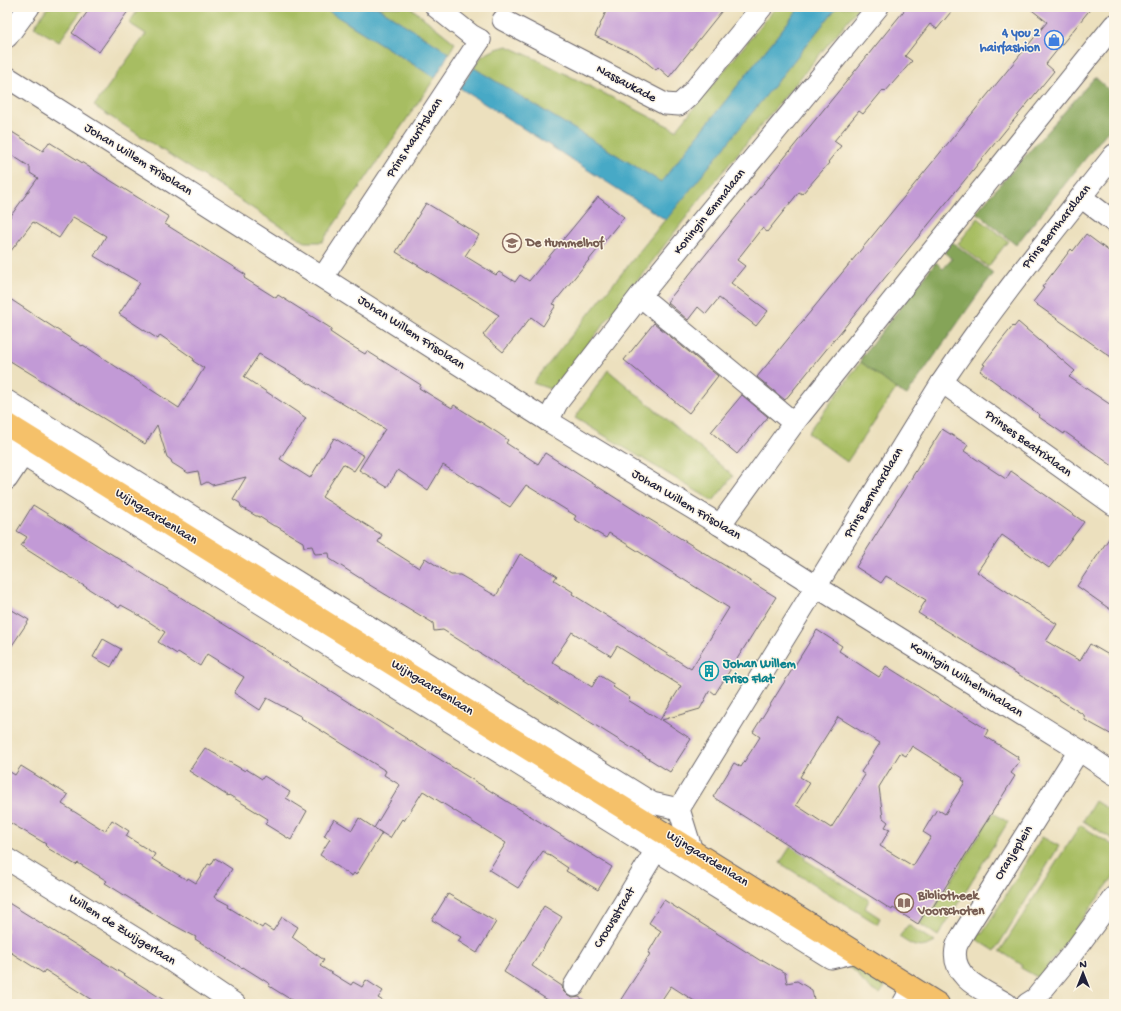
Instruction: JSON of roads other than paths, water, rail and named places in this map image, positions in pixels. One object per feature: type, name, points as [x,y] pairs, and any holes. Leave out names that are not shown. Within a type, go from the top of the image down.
[{"type":"main road","name":"Wijngaardenlaan","points":[[7,424],[856,952],[908,996],[938,1004]]},
{"type":"street","points":[[7,38],[28,7]]},
{"type":"street","points":[[436,7],[471,35],[475,47]]},
{"type":"street","name":"Nassaukade","points":[[508,13],[665,104],[679,105],[690,95],[762,7]]},
{"type":"street","name":"Koningin Emmalaan","points":[[548,421],[557,403],[640,296],[878,7]]},
{"type":"street","name":"Prins Mauritslaan","points":[[323,277],[475,47],[486,39],[508,13]]},
{"type":"street","points":[[720,525],[794,423],[1114,25]]},
{"type":"street","name":"Johan Willem Frisolaan","points":[[7,77],[548,421],[720,525],[817,587]]},
{"type":"street","name":"Prins Bernhardlaan","points":[[679,809],[942,382],[977,331],[1023,270],[1114,155]]},
{"type":"street","points":[[1081,197],[1114,222]]},
{"type":"street","points":[[640,296],[794,423]]},
{"type":"street","name":"Prinses Beatrixlaan","points":[[942,382],[1114,505]]},
{"type":"street","name":"Wijngaardenlaan","points":[[7,401],[652,803],[679,809]]},
{"type":"street","points":[[7,479],[15,450]]},
{"type":"street","name":"Wijngaardenlaan","points":[[15,450],[831,958],[856,952]]},
{"type":"street","name":"Koningin Wilhelminalaan","points":[[817,587],[1079,750],[1114,774]]},
{"type":"street","name":"Oranjeplein","points":[[1007,1004],[968,981],[956,965],[956,948],[963,934],[1079,750]]},
{"type":"street","points":[[679,809],[692,851]]},
{"type":"street","name":"Crocusstraat","points":[[574,986],[656,850]]},
{"type":"street","name":"Willem de Zwijgerlaan","points":[[7,859],[164,956],[235,1004]]},
{"type":"street","points":[[1027,1004],[1035,999],[1072,954],[1114,897]]},
{"type":"water","points":[[322,7],[377,7],[449,53],[435,78]]},
{"type":"water","points":[[800,7],[837,7],[666,220],[460,88],[474,68],[661,182]]},
{"type":"place","name":"4 you 2 hairfashion","points":[[1054,40]]},
{"type":"place","name":"De Hummelhof","points":[[512,243]]},
{"type":"place","name":"Johan Willem Friso Flat","points":[[709,671]]},
{"type":"place","name":"Bibliotheek Voorschoten","points":[[904,903]]}]
